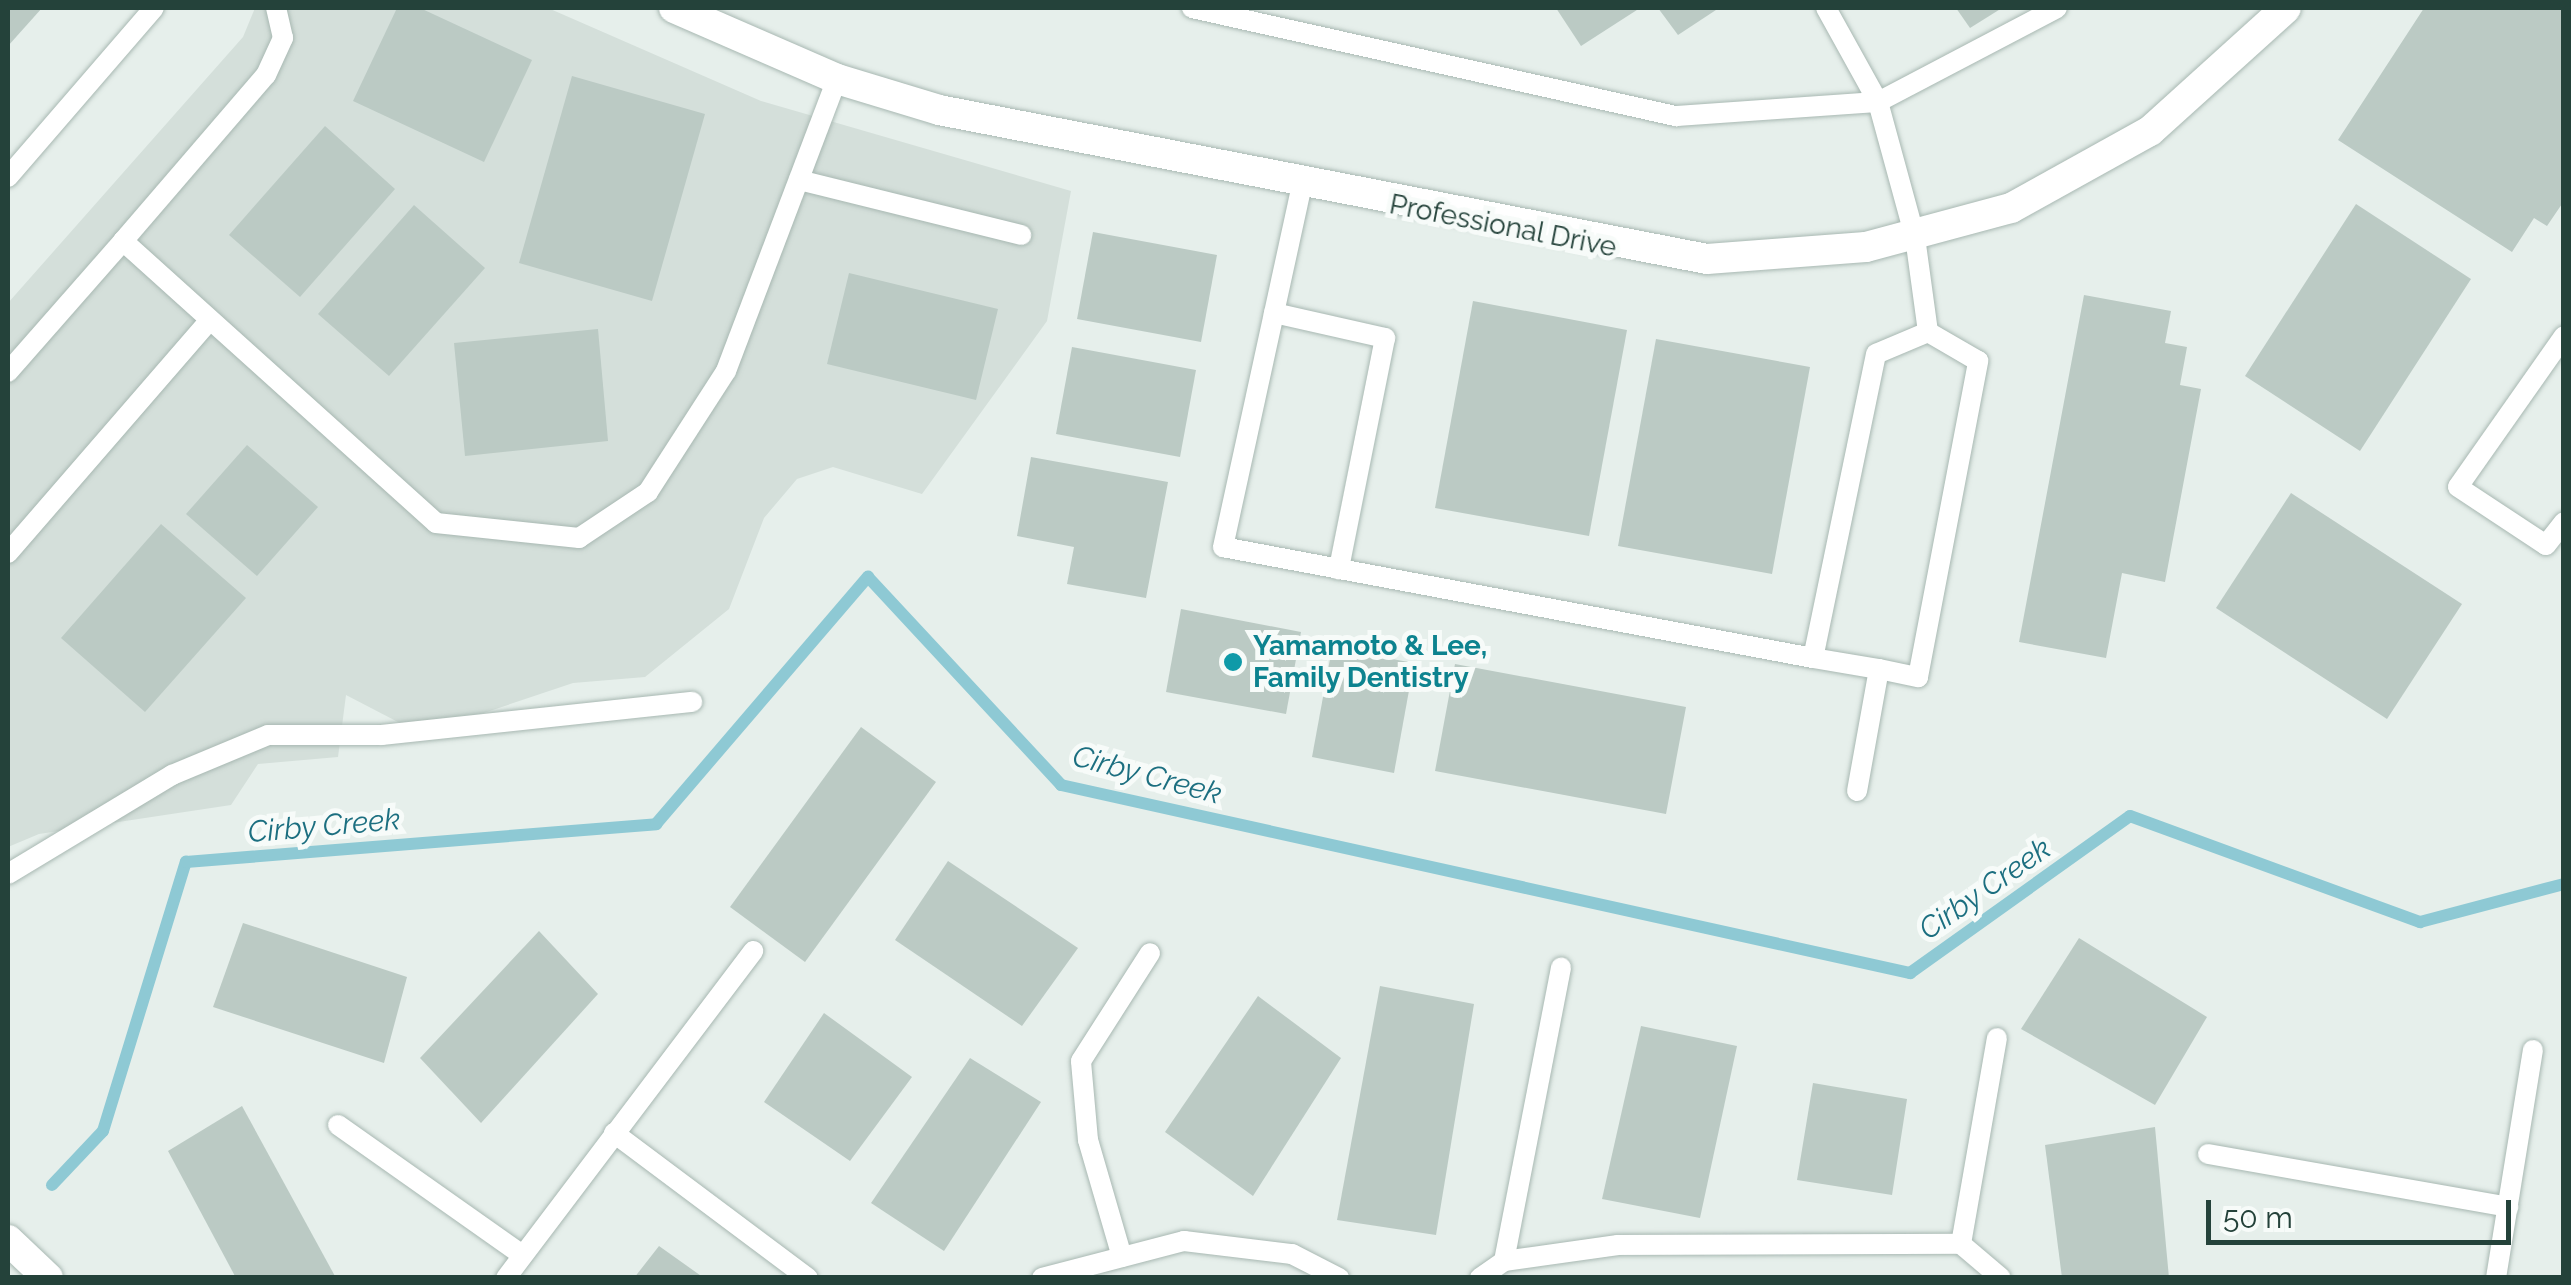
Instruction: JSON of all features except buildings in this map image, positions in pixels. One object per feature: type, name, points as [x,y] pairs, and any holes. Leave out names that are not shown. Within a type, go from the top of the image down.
[{"type":"street","name":"Professional Drive","points":[[674,8],[729,19],[837,79],[1302,186],[1707,259],[1915,237],[2011,208],[2150,132],[2286,8]]},
{"type":"street","points":[[8,1240],[48,1278]]},
{"type":"lane","points":[[8,177],[154,8]]},
{"type":"lane","points":[[8,372],[266,74],[282,38],[276,8]]},
{"type":"lane","points":[[1192,8],[1676,116],[1878,102],[2057,8]]},
{"type":"lane","points":[[1826,8],[1878,102],[1915,237],[1928,332]]},
{"type":"lane","points":[[122,242],[436,522],[579,538],[648,492],[726,371],[837,79]]},
{"type":"lane","points":[[799,180],[1021,235]]},
{"type":"lane","points":[[1302,186],[1222,547],[1918,678],[1978,361],[1928,332]]},
{"type":"lane","points":[[1274,313],[1385,338],[1338,568]]},
{"type":"lane","points":[[8,553],[210,320]]},
{"type":"lane","points":[[1813,658],[1876,354],[1928,332]]},
{"type":"lane","points":[[2564,336],[2458,486],[2546,545],[2564,522]]},
{"type":"lane","points":[[1857,791],[1879,669]]},
{"type":"lane","points":[[8,874],[172,775],[268,735],[382,736],[692,702]]},
{"type":"lane","points":[[506,1278],[753,951]]},
{"type":"lane","points":[[1122,1256],[1088,1140],[1081,1061],[1150,953]]},
{"type":"lane","points":[[1504,1261],[1561,968]]},
{"type":"lane","points":[[1962,1244],[1997,1038]]},
{"type":"lane","points":[[2496,1278],[2533,1050]]},
{"type":"lane","points":[[338,1125],[522,1255]]},
{"type":"lane","points":[[614,1133],[808,1278]]},
{"type":"lane","points":[[2208,1154],[2508,1207]]},
{"type":"lane","points":[[1049,1277],[1184,1241],[1246,1244],[1339,1278]]},
{"type":"lane","points":[[1480,1278],[1504,1261],[1618,1245],[1962,1244],[2000,1278]]},
{"type":"shaded area","points":[[255,8],[548,8],[761,101],[1071,191],[1047,321],[922,494],[833,467],[797,479],[764,518],[729,609],[645,677],[573,683],[421,734],[346,695],[338,757],[258,764],[231,805],[39,834],[8,847],[8,303],[243,37]]},
{"type":"waterway","name":"Cirby Creek","points":[[52,1185],[103,1131],[186,862],[656,824],[868,577],[1061,785],[1910,973],[2130,816],[2420,922],[2564,884]]},
{"type":"place","name":"Yamamoto & Lee, Family Dentistry","points":[[1233,662]]}]
